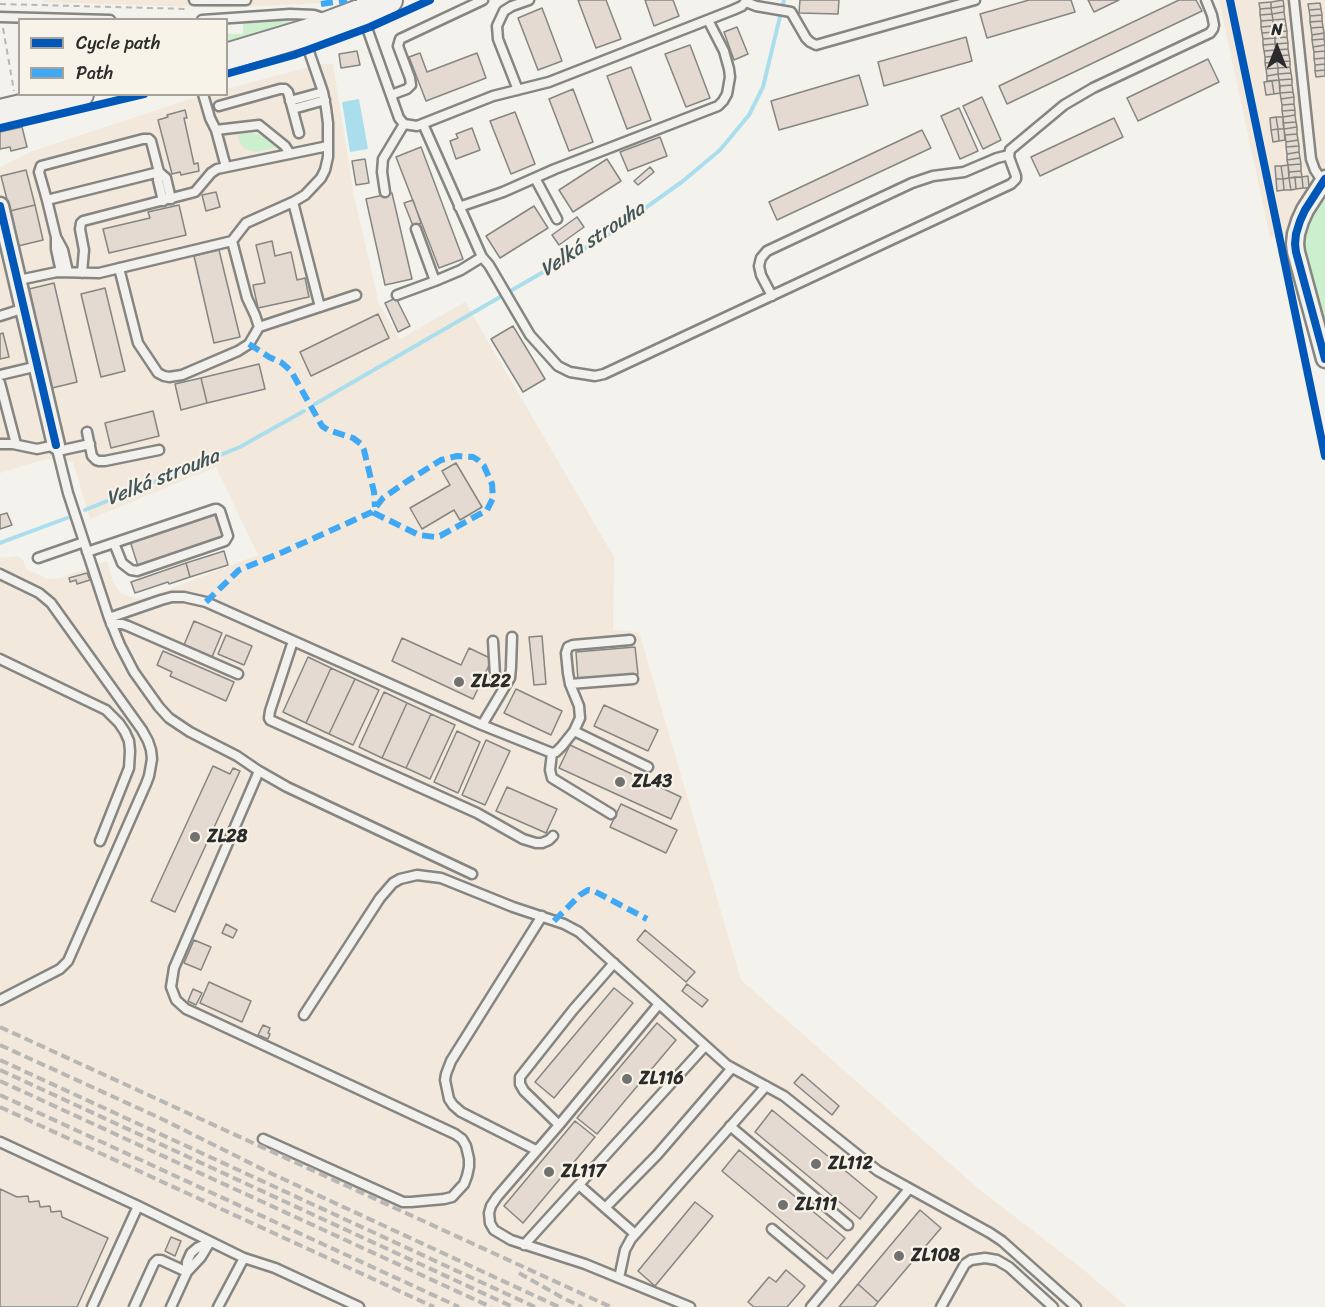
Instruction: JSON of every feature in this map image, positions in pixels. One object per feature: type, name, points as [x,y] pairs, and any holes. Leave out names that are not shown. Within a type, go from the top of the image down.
[{"type":"main road","points":[[228,56],[303,34],[389,0]]},
{"type":"main road","points":[[23,105],[70,96]]},
{"type":"street","points":[[1324,181],[1305,210],[1296,234],[1295,244],[1325,359]]},
{"type":"street","points":[[0,206],[57,448]]},
{"type":"lane","points":[[194,0],[246,0]]},
{"type":"lane","points":[[391,95],[411,85],[398,41],[483,0]]},
{"type":"lane","points":[[518,90],[498,39],[497,26],[504,12],[512,6],[529,0]]},
{"type":"lane","points":[[423,124],[482,257],[538,345],[561,368],[570,372],[598,375],[624,365],[1011,184],[1016,176],[1010,161],[1010,150],[1055,112],[1083,93],[1210,33],[1214,19],[1206,0]]},
{"type":"lane","points":[[1294,0],[1311,159],[1315,170],[1324,181]]},
{"type":"lane","points":[[362,12],[399,118],[404,124],[412,126],[423,124],[493,96],[549,82],[733,10],[747,1],[756,6],[788,10],[794,15],[806,38],[816,45],[969,1]]},
{"type":"lane","points":[[228,19],[308,14],[334,22]]},
{"type":"lane","points":[[1,17],[21,18]]},
{"type":"lane","points":[[459,207],[503,192],[718,105],[726,94],[730,77],[724,51],[708,20]]},
{"type":"lane","points":[[19,280],[50,273],[99,273],[232,241],[246,223],[306,195],[325,170],[328,146],[324,96],[303,34]]},
{"type":"lane","points":[[219,106],[280,88],[286,90],[299,133]]},
{"type":"lane","points":[[204,96],[226,167]]},
{"type":"lane","points":[[291,105],[324,96]]},
{"type":"lane","points":[[216,130],[259,124],[285,146],[290,154]]},
{"type":"lane","points":[[385,192],[382,159],[404,124]]},
{"type":"lane","points":[[65,272],[56,249],[56,237],[39,172],[41,166],[146,139],[151,141],[159,172],[158,180],[167,200]]},
{"type":"lane","points":[[82,273],[84,250],[81,223],[195,192],[214,171],[226,167],[328,146]]},
{"type":"lane","points":[[772,296],[759,266],[761,258],[768,250],[919,180],[964,172],[1009,155]]},
{"type":"lane","points":[[47,200],[159,172]]},
{"type":"lane","points":[[535,178],[557,219]]},
{"type":"lane","points":[[293,202],[320,307]]},
{"type":"lane","points":[[416,230],[435,281]]},
{"type":"lane","points":[[232,241],[245,293],[259,327]]},
{"type":"lane","points":[[397,295],[461,270],[482,257]]},
{"type":"lane","points":[[119,268],[138,343],[158,373],[169,377],[182,375],[238,351],[249,344],[259,327],[356,295]]},
{"type":"lane","points":[[0,316],[25,308]]},
{"type":"lane","points":[[0,375],[38,366]]},
{"type":"lane","points":[[0,382],[16,444]]},
{"type":"lane","points":[[87,432],[96,460],[102,461],[159,450]]},
{"type":"lane","points":[[0,444],[16,444],[36,449],[90,444]]},
{"type":"lane","points":[[57,448],[68,493],[110,621],[134,672],[169,718],[287,787],[472,874]]},
{"type":"lane","points":[[87,552],[114,543],[216,509],[220,511],[228,536],[225,541],[136,571],[128,568],[122,562],[114,543]]},
{"type":"lane","points":[[38,558],[84,542]]},
{"type":"lane","points":[[0,574],[39,593],[51,603],[142,730],[148,741],[152,759],[146,784],[68,961],[55,972],[0,1000]]},
{"type":"lane","points":[[110,621],[161,600],[184,597],[206,602],[482,725],[552,753]]},
{"type":"lane","points":[[110,621],[128,626],[238,674]]},
{"type":"lane","points":[[482,725],[511,673],[512,637]]},
{"type":"lane","points":[[552,753],[559,749],[574,731],[580,718],[580,711],[568,673],[566,652],[569,646],[630,640]]},
{"type":"lane","points":[[293,641],[270,711],[270,720],[477,813],[530,841],[542,843],[553,836]]},
{"type":"lane","points":[[492,641],[495,676],[505,687]]},
{"type":"lane","points":[[0,659],[106,710],[125,732],[129,741],[129,768],[100,841]]},
{"type":"lane","points":[[570,684],[633,679]]},
{"type":"lane","points":[[574,731],[648,767]]},
{"type":"lane","points":[[552,753],[550,770],[552,778],[611,814]]},
{"type":"lane","points":[[259,771],[174,968],[172,994],[186,1009],[455,1134],[466,1146],[469,1167],[464,1184],[452,1197],[403,1202],[263,1139]]},
{"type":"lane","points":[[304,1015],[380,898],[393,883],[400,879],[417,875],[441,878],[542,916],[579,932],[732,1068],[789,1100],[885,1176],[1002,1241],[1076,1307]]},
{"type":"lane","points":[[536,1150],[453,1106],[445,1080],[451,1061],[542,916]]},
{"type":"lane","points":[[559,1125],[524,1091],[520,1084],[520,1077],[614,963]]},
{"type":"lane","points":[[659,1004],[497,1197],[489,1213],[490,1223],[494,1230],[503,1236],[524,1245],[585,1264],[690,1307]]},
{"type":"lane","points":[[524,1245],[705,1046]]},
{"type":"lane","points":[[605,1208],[651,1161],[732,1068]]},
{"type":"lane","points":[[620,1278],[628,1243],[766,1086]]},
{"type":"lane","points":[[730,1126],[848,1225]]},
{"type":"lane","points":[[0,1142],[243,1258],[275,1268],[359,1307]]},
{"type":"lane","points":[[579,1185],[635,1234]]},
{"type":"lane","points":[[811,1307],[909,1189]]},
{"type":"lane","points":[[92,1307],[138,1206]]},
{"type":"lane","points":[[772,1229],[833,1280]]},
{"type":"lane","points":[[171,1307],[187,1272],[201,1257],[210,1242]]},
{"type":"lane","points":[[218,1307],[243,1258]]},
{"type":"lane","points":[[941,1307],[965,1264],[978,1258],[985,1258],[997,1260],[1009,1268],[1053,1307]]},
{"type":"lane","points":[[134,1307],[157,1260],[187,1272]]},
{"type":"path","points":[[0,4],[190,9]]},
{"type":"path","points":[[1,17],[18,85]]},
{"type":"shaded area","points":[[43,0],[321,0],[321,3],[226,8],[44,2]]},
{"type":"shaded area","points":[[1219,0],[1325,0],[1325,307],[1300,237],[1270,237]]},
{"type":"shaded area","points":[[319,64],[333,64],[354,196],[379,304],[400,339],[465,302],[614,557],[613,630],[639,632],[741,980],[980,1190],[1080,1267],[1127,1307],[0,1307],[0,557],[18,556],[23,560],[26,569],[48,579],[60,578],[107,561],[113,582],[120,593],[134,598],[149,597],[258,555],[216,467],[90,519],[73,462],[46,459],[0,473],[0,167],[30,152],[190,99],[204,96],[228,96],[228,89]]},
{"type":"green space","points":[[286,19],[290,26],[228,48],[228,34],[243,34],[245,21]]},
{"type":"green space","points":[[251,133],[266,137],[277,147],[257,152],[245,149],[238,135]]},
{"type":"green space","points":[[1325,193],[1325,324],[1300,237]]},
{"type":"water","points":[[359,99],[368,149],[350,152],[342,102]]},
{"type":"building","points":[[578,0],[606,0],[621,39],[596,48]]},
{"type":"building","points":[[645,0],[673,0],[679,16],[654,26]]},
{"type":"building","points":[[800,0],[839,0],[838,14],[799,13]]},
{"type":"building","points":[[1029,0],[1071,0],[1075,12],[987,38],[980,14]]},
{"type":"building","points":[[1088,0],[1119,0],[1094,12]]},
{"type":"building","points":[[1179,0],[1196,0],[1202,11],[1007,104],[999,86]]},
{"type":"building","points":[[1283,0],[1284,6],[1271,8],[1271,2]]},
{"type":"building","points":[[1271,2],[1271,8],[1260,9],[1259,3]]},
{"type":"building","points":[[1320,3],[1321,9],[1309,10],[1308,4]]},
{"type":"building","points":[[1284,6],[1284,12],[1272,14],[1271,8]]},
{"type":"building","points":[[542,8],[562,61],[538,70],[518,18]]},
{"type":"building","points":[[1271,8],[1272,14],[1260,15],[1260,9]]},
{"type":"building","points":[[1321,9],[1322,15],[1310,16],[1309,10]]},
{"type":"building","points":[[1284,12],[1285,19],[1273,20],[1272,14]]},
{"type":"building","points":[[1272,14],[1273,20],[1261,21],[1260,15]]},
{"type":"building","points":[[1322,15],[1322,21],[1310,22],[1310,16]]},
{"type":"building","points":[[1285,19],[1286,25],[1273,26],[1273,20]]},
{"type":"building","points":[[1273,20],[1273,26],[1261,27],[1261,21]]},
{"type":"building","points":[[1322,21],[1323,27],[1311,28],[1310,22]]},
{"type":"building","points":[[1286,25],[1287,31],[1274,32],[1273,26]]},
{"type":"building","points":[[1273,26],[1274,32],[1262,33],[1261,27]]},
{"type":"building","points":[[737,27],[748,54],[734,60],[724,32]]},
{"type":"building","points":[[1323,27],[1324,33],[1312,35],[1311,28]]},
{"type":"building","points":[[1287,31],[1287,37],[1275,38],[1274,32]]},
{"type":"building","points":[[1274,32],[1275,38],[1263,39],[1262,33]]},
{"type":"building","points":[[1324,33],[1324,39],[1312,40],[1312,35]]},
{"type":"building","points":[[966,37],[972,61],[884,86],[878,62]]},
{"type":"building","points":[[1287,37],[1288,43],[1275,44],[1275,38]]},
{"type":"building","points":[[1275,38],[1275,44],[1263,45],[1263,39]]},
{"type":"building","points":[[1324,39],[1325,45],[1313,47],[1312,40]]},
{"type":"building","points":[[1288,43],[1288,49],[1276,50],[1275,44]]},
{"type":"building","points":[[1275,44],[1276,50],[1264,51],[1263,45]]},
{"type":"building","points":[[690,45],[710,98],[686,107],[665,54]]},
{"type":"building","points":[[1325,45],[1325,51],[1314,52],[1313,47]]},
{"type":"building","points":[[1288,49],[1289,55],[1276,56],[1276,50]]},
{"type":"building","points":[[1276,50],[1276,56],[1265,57],[1264,51]]},
{"type":"building","points":[[357,51],[360,65],[341,68],[339,54]]},
{"type":"building","points":[[1325,51],[1325,58],[1314,59],[1314,52]]},
{"type":"building","points":[[420,53],[427,72],[477,53],[486,78],[426,101],[409,57]]},
{"type":"building","points":[[1289,55],[1290,61],[1277,62],[1276,56]]},
{"type":"building","points":[[1276,56],[1277,62],[1265,63],[1265,57]]},
{"type":"building","points":[[1325,58],[1325,64],[1315,65],[1314,59]]},
{"type":"building","points":[[1208,59],[1219,82],[1138,121],[1127,98]]},
{"type":"building","points":[[1290,61],[1290,67],[1278,68],[1277,62]]},
{"type":"building","points":[[1277,62],[1278,68],[1266,69],[1265,63]]},
{"type":"building","points":[[1325,64],[1325,70],[1315,71],[1315,65]]},
{"type":"building","points":[[631,67],[651,120],[627,129],[607,76]]},
{"type":"building","points":[[1290,67],[1291,73],[1278,74],[1278,68]]},
{"type":"building","points":[[1278,68],[1278,74],[1267,76],[1266,69]]},
{"type":"building","points":[[1325,70],[1325,76],[1316,77],[1315,71]]},
{"type":"building","points":[[1291,73],[1292,79],[1279,80],[1278,74]]},
{"type":"building","points":[[1278,74],[1279,80],[1267,81],[1267,76]]},
{"type":"building","points":[[859,75],[868,105],[779,130],[771,101]]},
{"type":"building","points":[[1292,79],[1292,85],[1280,86],[1279,80]]},
{"type":"building","points":[[1279,80],[1280,93],[1274,94],[1272,81]]},
{"type":"building","points":[[1272,81],[1274,94],[1266,95],[1264,82]]},
{"type":"building","points":[[1292,85],[1293,92],[1280,93],[1280,86]]},
{"type":"building","points":[[573,89],[593,142],[569,151],[549,99]]},
{"type":"building","points":[[1293,92],[1294,97],[1281,99],[1280,93]]},
{"type":"building","points":[[982,97],[1001,140],[983,149],[963,106]]},
{"type":"building","points":[[1294,97],[1294,104],[1282,105],[1281,99]]},
{"type":"building","points":[[1294,104],[1295,110],[1282,111],[1282,105]]},
{"type":"building","points":[[959,108],[978,151],[960,159],[941,116]]},
{"type":"building","points":[[185,110],[187,118],[184,118],[194,164],[198,163],[199,171],[181,175],[180,172],[172,174],[158,120]]},
{"type":"building","points":[[1295,110],[1295,115],[1283,117],[1282,111]]},
{"type":"building","points":[[515,112],[535,164],[511,174],[490,121]]},
{"type":"building","points":[[1295,115],[1296,122],[1283,123],[1283,117]]},
{"type":"building","points":[[1276,117],[1283,117],[1284,129],[1278,129]]},
{"type":"building","points":[[1276,117],[1278,129],[1271,130],[1270,118]]},
{"type":"building","points":[[1114,118],[1123,137],[1040,176],[1031,157]]},
{"type":"building","points":[[1296,122],[1297,127],[1284,129],[1283,123]]},
{"type":"building","points":[[22,127],[27,147],[11,151],[10,147],[0,149],[0,132]]},
{"type":"building","points":[[1297,127],[1297,134],[1285,135],[1284,129]]},
{"type":"building","points":[[472,128],[480,150],[456,159],[450,141],[458,138],[456,134]]},
{"type":"building","points":[[1278,129],[1284,129],[1285,140],[1279,141]]},
{"type":"building","points":[[1278,129],[1279,141],[1273,142],[1271,130]]},
{"type":"building","points":[[922,130],[931,148],[777,220],[769,202]]},
{"type":"building","points":[[1297,134],[1298,140],[1286,142],[1285,135]]},
{"type":"building","points":[[660,137],[667,156],[628,171],[620,152]]},
{"type":"building","points":[[1298,140],[1299,146],[1286,147],[1286,142]]},
{"type":"building","points":[[1299,146],[1299,152],[1287,154],[1286,147]]},
{"type":"building","points":[[421,147],[463,259],[439,268],[396,157]]},
{"type":"building","points":[[1299,152],[1300,158],[1287,160],[1287,154]]},
{"type":"building","points":[[1300,158],[1301,164],[1288,165],[1287,160]]},
{"type":"building","points":[[365,159],[369,183],[356,185],[352,161]]},
{"type":"building","points":[[607,159],[621,181],[573,212],[559,190]]},
{"type":"building","points":[[1301,164],[1301,171],[1289,172],[1288,165]]},
{"type":"building","points":[[1288,165],[1289,178],[1283,179],[1281,166]]},
{"type":"building","points":[[1275,166],[1281,166],[1283,179],[1276,179]]},
{"type":"building","points":[[650,167],[654,172],[638,185],[634,181]]},
{"type":"building","points":[[26,170],[35,205],[10,211],[1,176]]},
{"type":"building","points":[[1301,171],[1302,177],[1289,178],[1289,172]]},
{"type":"building","points":[[1308,176],[1309,188],[1303,188],[1302,177]]},
{"type":"building","points":[[1295,177],[1302,177],[1303,188],[1296,189]]},
{"type":"building","points":[[1295,177],[1296,189],[1291,190],[1289,178]]},
{"type":"building","points":[[1289,178],[1291,190],[1284,190],[1283,179]]},
{"type":"building","points":[[1276,179],[1283,179],[1284,190],[1277,191]]},
{"type":"building","points":[[216,192],[220,207],[206,211],[202,195]]},
{"type":"building","points":[[392,193],[412,279],[385,285],[366,199]]},
{"type":"building","points":[[413,200],[421,223],[413,226],[404,203]]},
{"type":"building","points":[[35,205],[43,240],[18,246],[10,211]]},
{"type":"building","points":[[179,205],[186,235],[109,253],[103,229],[150,218],[148,212]]},
{"type":"building","points":[[534,206],[548,228],[500,258],[486,236]]},
{"type":"building","points":[[577,217],[584,227],[559,245],[552,235]]},
{"type":"building","points":[[272,241],[275,256],[291,252],[297,280],[305,278],[309,297],[258,308],[253,285],[265,283],[256,245]]},
{"type":"building","points":[[219,250],[240,337],[214,343],[194,256]]},
{"type":"building","points":[[54,283],[77,382],[52,388],[29,289]]},
{"type":"building","points":[[105,288],[125,371],[101,377],[81,294]]},
{"type":"building","points":[[396,298],[410,326],[398,332],[385,303]]},
{"type":"building","points":[[378,314],[389,338],[311,376],[300,352]]},
{"type":"building","points":[[513,326],[545,379],[523,392],[491,339]]},
{"type":"building","points":[[3,333],[9,357],[0,359],[0,334]]},
{"type":"building","points":[[259,364],[265,389],[207,403],[201,378]]},
{"type":"building","points":[[201,378],[207,403],[181,410],[175,384]]},
{"type":"building","points":[[153,411],[159,436],[111,448],[105,423]]},
{"type":"building","points":[[456,463],[482,507],[460,520],[454,510],[422,529],[410,508],[450,485],[442,471]]},
{"type":"building","points":[[214,512],[223,537],[138,566],[130,541]]},
{"type":"building","points":[[7,513],[12,525],[0,529],[0,515]]},
{"type":"building","points":[[224,551],[228,565],[190,577],[186,563]]},
{"type":"building","points":[[186,563],[190,577],[135,593],[131,582]]},
{"type":"building","points":[[87,573],[90,580],[77,584],[76,580],[70,582],[69,578]]},
{"type":"building","points":[[194,621],[222,633],[212,657],[184,645]]},
{"type":"building","points":[[226,635],[252,646],[244,665],[218,654]]},
{"type":"building","points":[[542,636],[546,684],[534,685],[529,637]]},
{"type":"building","name":"ZL22","points":[[402,638],[461,665],[469,648],[492,659],[473,699],[392,661]]},
{"type":"building","points":[[635,647],[638,674],[578,680],[576,652]]},
{"type":"building","points":[[163,651],[234,682],[226,701],[170,676],[172,672],[157,665]]},
{"type":"building","points":[[308,657],[331,668],[306,723],[283,712]]},
{"type":"building","points":[[331,668],[355,679],[329,734],[306,723]]},
{"type":"building","points":[[355,679],[379,690],[353,745],[329,734]]},
{"type":"building","points":[[516,689],[562,711],[551,735],[504,713]]},
{"type":"building","points":[[384,692],[407,703],[382,758],[359,747]]},
{"type":"building","points":[[407,703],[431,714],[406,768],[382,758]]},
{"type":"building","points":[[604,705],[658,730],[648,751],[594,726]]},
{"type":"building","points":[[431,714],[455,725],[430,779],[406,768]]},
{"type":"building","points":[[457,731],[480,742],[458,793],[434,782]]},
{"type":"building","points":[[486,740],[510,751],[485,805],[462,795]]},
{"type":"building","name":"ZL43","points":[[570,745],[681,797],[671,819],[559,768]]},
{"type":"building","name":"ZL28","points":[[213,766],[230,774],[233,768],[240,771],[175,912],[151,901]]},
{"type":"building","points":[[507,787],[557,809],[546,833],[496,811]]},
{"type":"building","points":[[621,804],[677,830],[666,853],[610,827]]},
{"type":"building","points":[[226,924],[237,930],[233,938],[222,933]]},
{"type":"building","points":[[645,930],[695,972],[686,982],[637,940]]},
{"type":"building","points":[[194,940],[211,947],[201,970],[184,963]]},
{"type":"building","points":[[209,982],[251,1001],[242,1022],[200,1003]]},
{"type":"building","points":[[687,984],[708,1000],[702,1007],[682,991]]},
{"type":"building","points":[[614,988],[633,1003],[554,1098],[535,1082]]},
{"type":"building","points":[[193,989],[202,993],[196,1005],[188,1001]]},
{"type":"building","name":"ZL116","points":[[657,1023],[676,1040],[597,1134],[577,1118]]},
{"type":"building","points":[[263,1025],[270,1028],[268,1039],[258,1035]]},
{"type":"building","points":[[802,1074],[839,1106],[832,1115],[794,1083]]},
{"type":"building","name":"ZL112","points":[[772,1110],[877,1197],[860,1219],[755,1132]]},
{"type":"building","name":"ZL117","points":[[575,1121],[595,1137],[523,1223],[504,1206]]},
{"type":"building","name":"ZL111","points":[[739,1150],[845,1238],[827,1259],[722,1171]]},
{"type":"building","points":[[0,1189],[17,1197],[28,1196],[29,1202],[39,1201],[40,1207],[50,1206],[51,1212],[61,1211],[62,1217],[108,1238],[77,1307],[0,1307]]},
{"type":"building","points":[[695,1202],[713,1216],[655,1286],[638,1271]]},
{"type":"building","name":"ZL108","points":[[920,1210],[941,1228],[878,1302],[858,1284]]},
{"type":"building","points":[[171,1237],[181,1241],[175,1256],[165,1251]]},
{"type":"building","points":[[786,1270],[805,1286],[787,1307],[754,1307],[748,1302],[769,1277],[776,1282]]},
{"type":"building","points":[[858,1284],[878,1302],[874,1307],[839,1307]]},
{"type":"waterway","name":"Velká strouha","points":[[315,404],[609,234],[683,181],[720,150],[749,115],[763,87],[784,0]]},
{"type":"waterway","name":"Velká strouha","points":[[85,510],[240,447],[304,411]]},
{"type":"waterway","name":"Velká strouha","points":[[0,543],[67,518]]},
{"type":"railway","points":[[0,1027],[611,1307]]},
{"type":"railway","points":[[0,1045],[559,1307]]},
{"type":"railway","points":[[0,1060],[535,1307]]},
{"type":"railway","points":[[0,1070],[513,1307]]},
{"type":"railway","points":[[0,1081],[491,1307]]},
{"type":"railway","points":[[0,1095],[459,1307]]},
{"type":"railway","points":[[0,1107],[434,1307]]},
{"type":"railway","points":[[519,1273],[582,1307]]},
{"type":"marked path","points":[[321,4],[347,0]]},
{"type":"marked path","points":[[249,344],[282,363],[291,371],[322,426],[353,438],[361,444],[374,492],[375,507]]},
{"type":"marked path","points":[[206,602],[239,570],[372,512],[383,498],[441,460],[457,456],[473,457],[484,466],[492,484],[493,498],[487,510],[440,536],[419,535],[372,512]]},
{"type":"marked path","points":[[554,921],[588,890],[647,919]]},
{"type":"cycle path","points":[[228,73],[294,55],[370,27],[430,0]]},
{"type":"cycle path","points":[[1230,0],[1325,456]]},
{"type":"cycle path","points":[[0,128],[136,96]]},
{"type":"cycle path","points":[[1325,179],[1305,210],[1296,234],[1295,244],[1325,359]]},
{"type":"cycle path","points":[[0,206],[56,445]]},
{"type":"place","name":"ZL22","points":[[459,682]]},
{"type":"place","name":"ZL43","points":[[620,782]]},
{"type":"place","name":"ZL28","points":[[195,837]]},
{"type":"place","name":"ZL116","points":[[627,1079]]},
{"type":"place","name":"ZL112","points":[[816,1164]]},
{"type":"place","name":"ZL117","points":[[549,1172]]},
{"type":"place","name":"ZL111","points":[[783,1205]]},
{"type":"place","name":"ZL108","points":[[899,1256]]}]
